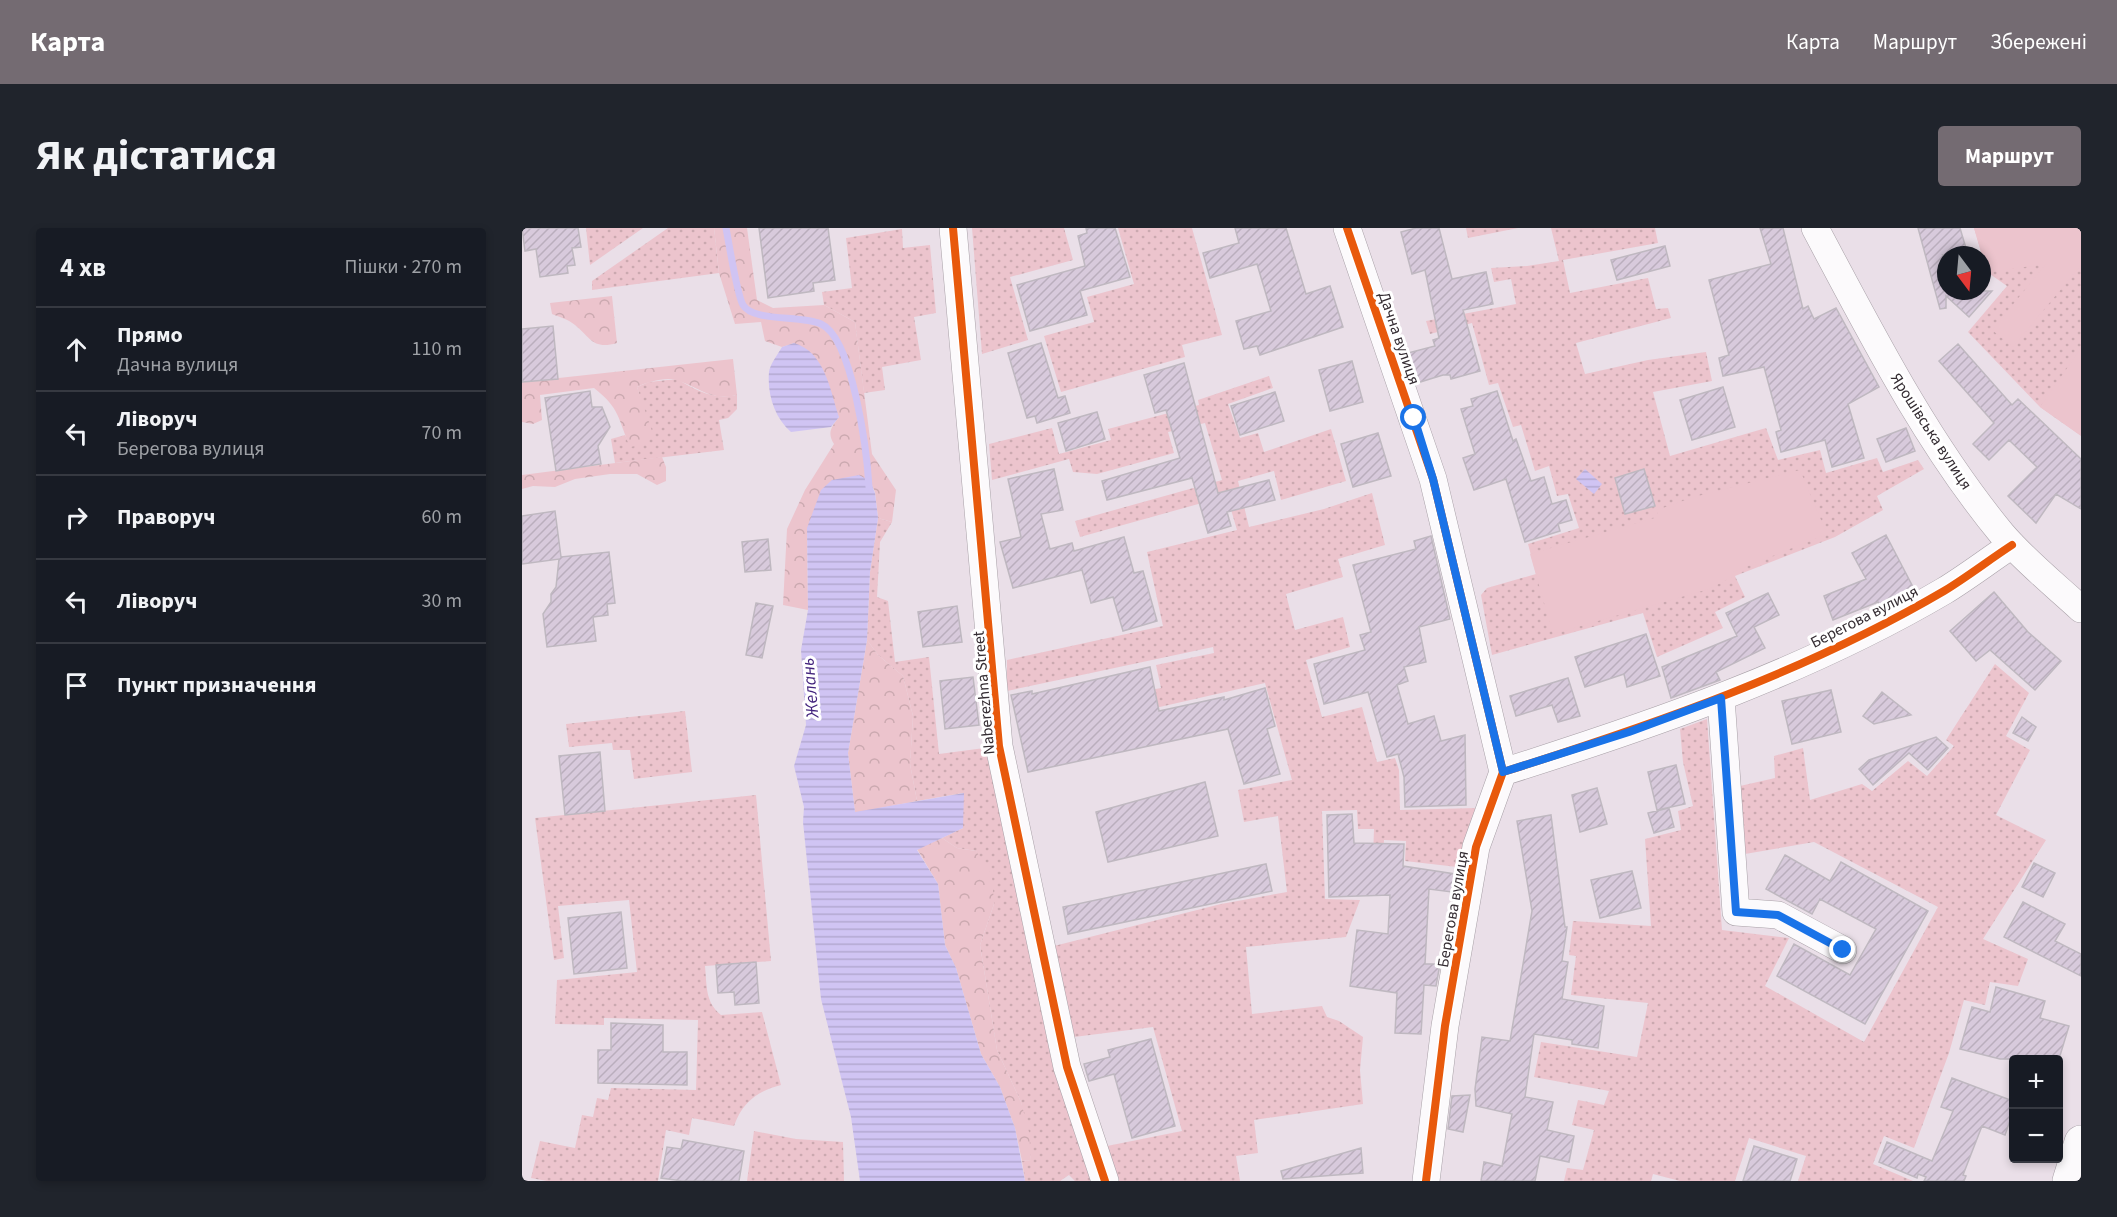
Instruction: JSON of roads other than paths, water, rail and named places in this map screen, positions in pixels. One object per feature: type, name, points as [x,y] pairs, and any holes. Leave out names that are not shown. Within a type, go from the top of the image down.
[{"type":"main road","points":[[2069,1181],[2081,1142]]},
{"type":"street","name":"Naberezhna Street","points":[[953,228],[999,746],[1066,1067],[1105,1181]]},
{"type":"street","name":"Дачна вулиця","points":[[1347,228],[1433,479],[1503,772]]},
{"type":"street","name":"Ярошівська вулиця","points":[[1815,228],[1878,348],[1932,436],[2012,545],[2081,609]]},
{"type":"street","name":"Берегова вулиця","points":[[1426,1181],[1445,1026],[1476,847],[1503,772],[1629,732],[1721,698],[1853,640],[1945,590],[2012,545]]},
{"type":"street","points":[[1721,698],[1736,912],[1778,915],[1843,950]]},
{"type":"water","points":[[794,343],[813,355],[825,373],[839,417],[831,427],[791,432],[776,413],[769,389],[770,369],[782,347]]},
{"type":"water","points":[[1585,469],[1602,484],[1594,494],[1576,479]]},
{"type":"water","points":[[859,475],[870,481],[875,493],[878,518],[870,572],[867,640],[848,753],[855,812],[964,793],[963,828],[917,850],[938,884],[945,945],[956,968],[981,1054],[1000,1087],[1015,1128],[1025,1181],[860,1181],[851,1117],[821,999],[803,822],[804,807],[794,766],[806,725],[801,650],[808,610],[807,528],[821,490],[832,480]]},
{"type":"waterway","name":"Желань","points":[[726,228],[743,305],[757,314],[821,324],[832,334],[842,351],[856,398],[869,487]]}]
